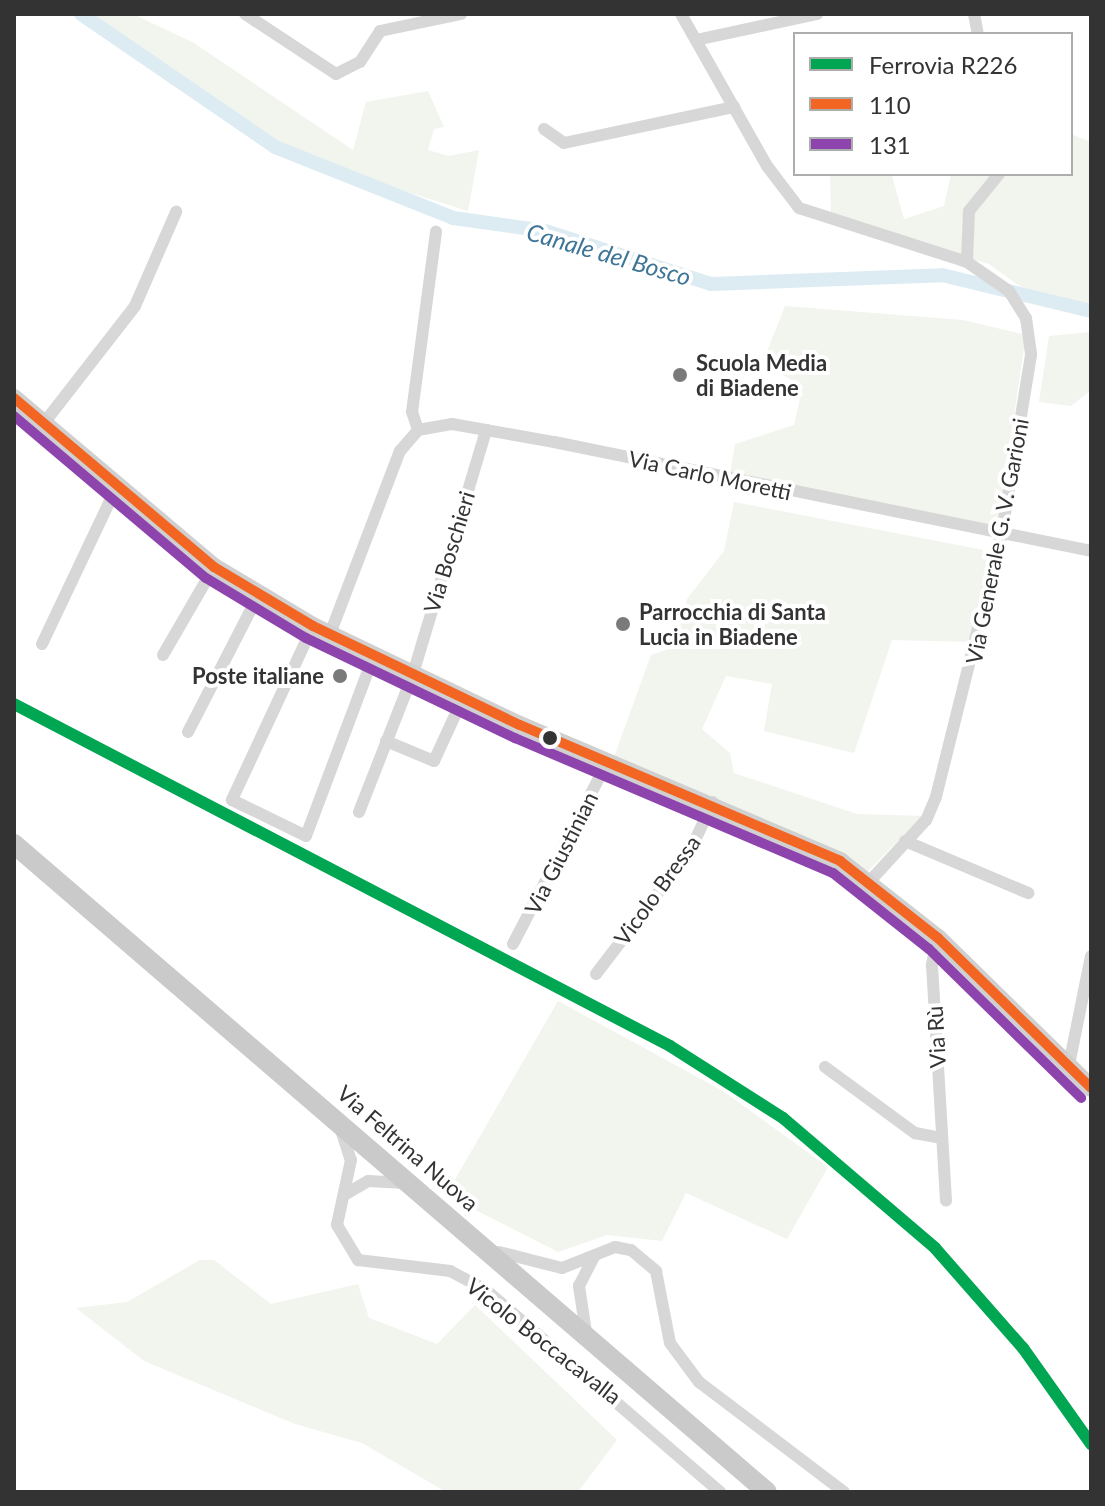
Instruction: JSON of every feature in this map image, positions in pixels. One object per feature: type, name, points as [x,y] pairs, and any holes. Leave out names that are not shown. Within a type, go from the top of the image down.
[{"type":"main road","points":[[14,398],[214,567],[322,630],[463,698],[807,843],[870,881],[938,938],[1091,1088]]},
{"type":"main road","name":"Via Feltrina Nuova","points":[[14,844],[335,1116],[767,1492]]},
{"type":"street","points":[[245,14],[336,74],[360,62],[380,31],[461,14]]},
{"type":"street","points":[[681,14],[734,107],[799,208],[967,262],[969,211],[997,176]]},
{"type":"street","points":[[696,40],[817,14]]},
{"type":"street","points":[[544,129],[564,143],[734,107]]},
{"type":"street","points":[[44,423],[129,316],[176,212]]},
{"type":"street","points":[[374,655],[306,836],[232,800],[322,630],[400,451],[418,430],[412,412],[436,232]]},
{"type":"street","name":"Via Generale G. V. Garioni","points":[[870,881],[905,841],[936,797],[1002,532],[1031,355],[1026,318],[1009,291],[967,262]]},
{"type":"street","name":"Via Carlo Moretti","points":[[418,430],[452,424],[486,430],[1091,551]]},
{"type":"street","name":"Via Boschieri","points":[[359,812],[413,674],[486,430]]},
{"type":"street","points":[[42,644],[117,486]]},
{"type":"street","points":[[163,655],[214,567]]},
{"type":"street","points":[[188,732],[259,594]]},
{"type":"street","points":[[386,741],[434,761],[463,698]]},
{"type":"street","name":"Via Giustinian","points":[[513,944],[608,761]]},
{"type":"street","name":"Vicolo Bressa","points":[[596,974],[690,851],[713,802]]},
{"type":"street","points":[[905,841],[1028,893]]},
{"type":"street","name":"Via Rù","points":[[938,938],[932,951],[946,1201]]},
{"type":"street","points":[[1069,1065],[1091,956]]},
{"type":"street","points":[[825,1067],[915,1133],[941,1138]]},
{"type":"street","name":"Vicolo Boccacavalla","points":[[335,1116],[351,1160],[342,1197],[339,1236],[358,1260],[450,1271],[486,1290],[720,1492]]},
{"type":"street","points":[[342,1197],[368,1181],[413,1184]]},
{"type":"street","points":[[463,1228],[510,1259],[543,1268],[596,1254],[631,1250],[656,1271],[670,1343],[699,1382],[844,1492]]},
{"type":"street","points":[[587,1336],[579,1286],[596,1254]]},
{"type":"shaded area","points":[[90,14],[133,14],[194,43],[353,150],[366,102],[428,91],[444,127],[434,129],[428,150],[449,156],[479,150],[468,211],[308,161]]},
{"type":"shaded area","points":[[1073,135],[1091,142],[1091,313],[1018,285],[989,264],[831,217],[830,176],[892,176],[904,219],[944,206],[951,176],[1073,176]]},
{"type":"shaded area","points":[[785,306],[963,320],[1026,335],[997,529],[729,478],[735,444],[794,425],[803,386],[762,364]]},
{"type":"shaded area","points":[[1091,332],[1091,390],[1071,406],[1039,402],[1049,336]]},
{"type":"shaded area","points":[[734,502],[994,552],[972,642],[892,640],[854,753],[764,731],[772,684],[726,676],[702,729],[730,753],[734,773],[857,814],[923,816],[866,873],[614,757],[651,655],[675,647],[687,599],[724,551]]},
{"type":"shaded area","points":[[558,1001],[723,1091],[828,1167],[787,1239],[686,1193],[662,1241],[607,1235],[558,1252],[446,1195]]},
{"type":"shaded area","points":[[200,1260],[214,1260],[271,1304],[358,1284],[369,1318],[437,1344],[475,1305],[617,1440],[578,1492],[446,1492],[362,1443],[295,1424],[144,1361],[76,1308],[127,1302]]},
{"type":"waterway","name":"Canale del Bosco","points":[[81,14],[275,147],[453,218],[545,231],[711,284],[942,275],[1091,311]]},
{"type":"rail line","name":"R226","points":[[14,704],[670,1046],[783,1118],[935,1248],[1023,1348],[1091,1444]]},
{"type":"transit line","name":"110","points":[[14,398],[214,567],[313,626],[520,725],[840,861],[938,938],[1091,1088]]},
{"type":"transit line","name":"131","points":[[14,416],[206,578],[306,638],[515,738],[833,873],[929,949],[1081,1098]]},
{"type":"place","name":"Scuola Media di Biadene","points":[[680,375]]},
{"type":"place","name":"Parrocchia di Santa Lucia in Biadene","points":[[623,624]]},
{"type":"place","name":"Poste italiane","points":[[340,676]]}]
